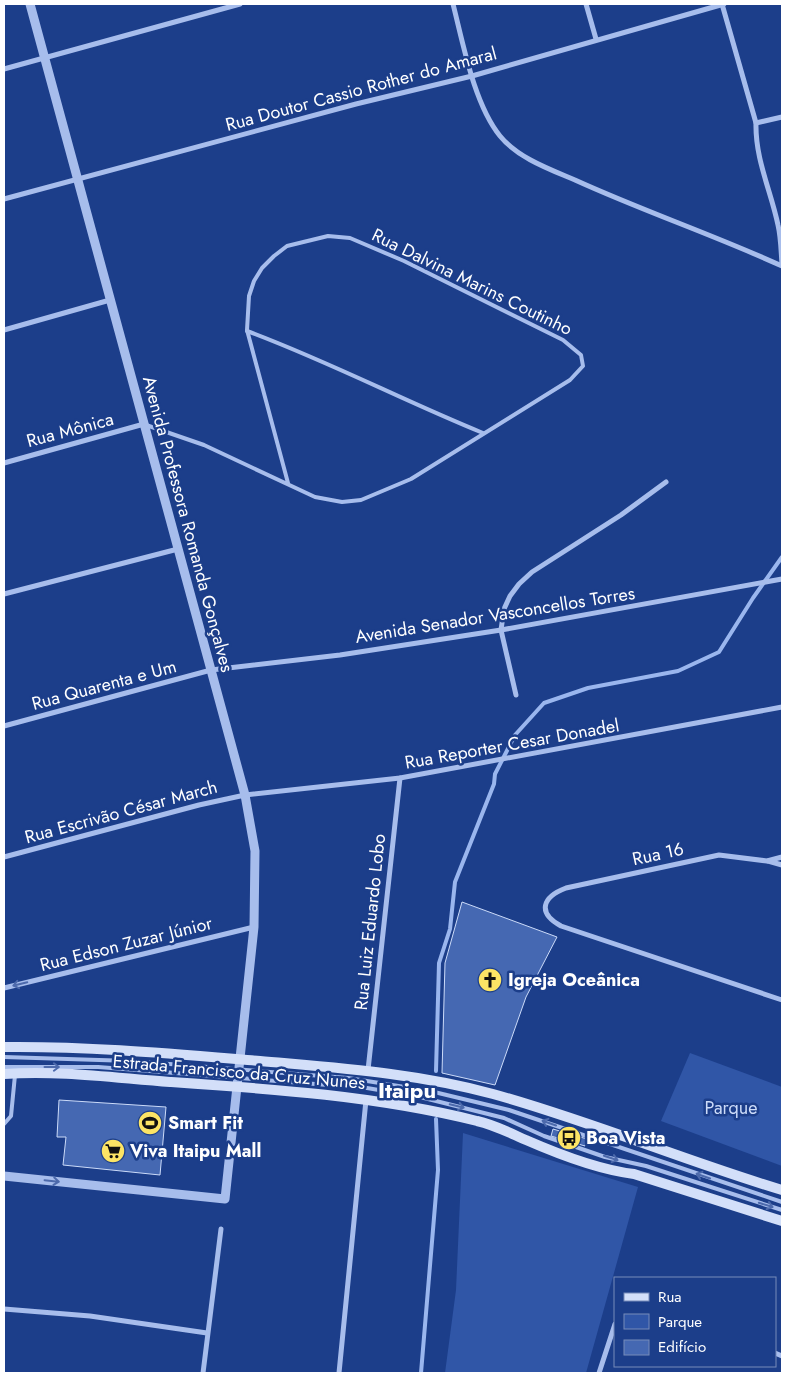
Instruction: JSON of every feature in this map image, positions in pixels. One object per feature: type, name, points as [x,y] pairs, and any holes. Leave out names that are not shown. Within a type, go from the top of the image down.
[{"type":"main road","name":"Estrada Francisco da Cruz Nunes","points":[[4,1047],[84,1048],[239,1073],[480,1121],[538,1145],[617,1172],[634,1174],[782,1221]]},
{"type":"main road","name":"Estrada Francisco da Cruz Nunes","points":[[4,1074],[239,1073],[368,1070],[401,1074],[493,1094],[782,1190]]},
{"type":"street","name":"Avenida Professora Romanda Gonçalves","points":[[4,1176],[225,1199],[254,927],[255,851],[245,795],[30,4]]},
{"type":"street","points":[[4,69],[240,4]]},
{"type":"street","points":[[453,4],[472,76],[494,127],[512,147],[524,156],[644,211],[782,265],[778,226],[762,167],[756,137],[756,124],[723,4]]},
{"type":"street","points":[[586,4],[596,39]]},
{"type":"street","name":"Rua Doutor Cassio Rother do Amaral","points":[[4,199],[346,107],[472,76],[723,4]]},
{"type":"street","points":[[756,124],[782,116]]},
{"type":"street","points":[[4,330],[110,300]]},
{"type":"street","name":"Rua Mônica","points":[[4,463],[144,424]]},
{"type":"street","points":[[516,695],[501,630],[504,609],[519,584],[532,572],[621,515],[666,482]]},
{"type":"street","points":[[4,594],[178,548]]},
{"type":"street","name":"Avenida Senador Vasconcellos Torres","points":[[211,670],[340,654],[501,630],[782,579]]},
{"type":"street","name":"Rua Quarenta e Um","points":[[4,726],[211,670]]},
{"type":"street","name":"Rua Reporter Cesar Donadel","points":[[245,795],[400,778],[782,707]]},
{"type":"street","name":"Rua Luiz Eduardo Lobo","points":[[368,1070],[400,778]]},
{"type":"street","name":"Rua Escrivão César March","points":[[4,857],[199,804],[245,795]]},
{"type":"street","name":"Rua 16","points":[[782,857],[767,861],[719,855],[566,888],[550,896],[546,904],[548,919],[561,926],[782,1000]]},
{"type":"street","points":[[767,861],[782,865]]},
{"type":"street","name":"Rua Edson Zuzar Júnior","points":[[4,988],[254,927]]},
{"type":"street","points":[[339,1373],[366,1099]]},
{"type":"street","points":[[203,1373],[221,1228]]},
{"type":"street","points":[[4,1309],[90,1316],[208,1333]]},
{"type":"street","points":[[599,1373],[614,1327]]},
{"type":"lane","name":"Rua Dalvina Marins Coutinho","points":[[144,424],[185,437],[326,500],[342,502],[361,500],[411,479],[580,372],[583,366],[581,355],[562,340],[404,261],[350,238],[336,236],[310,239],[287,246],[274,256],[254,281],[248,296],[247,330],[288,483]]},
{"type":"lane","points":[[247,330],[298,350],[425,409],[484,433]]},
{"type":"lane","points":[[4,1057],[65,1057],[239,1073],[367,1088],[420,1097],[504,1118],[544,1136],[617,1161],[646,1166],[782,1210]]},
{"type":"lane","points":[[4,1068],[98,1066],[379,1082],[476,1101],[540,1119],[782,1202]]},
{"type":"lane","points":[[4,1124],[11,1116],[15,1073]]},
{"type":"green space","name":"Parque","points":[[690,1053],[782,1087],[782,1166],[661,1121]]},
{"type":"green space","points":[[463,1133],[638,1187],[586,1373],[445,1373],[456,1290]]},
{"type":"building","name":"Igreja Oceânica","points":[[462,902],[557,937],[526,997],[495,1085],[442,1073],[445,963]]},
{"type":"building","name":"Viva Itaipu Mall","points":[[59,1100],[166,1107],[160,1175],[63,1165],[66,1137],[57,1137]]},
{"type":"building","name":"Boa Vista","points":[[553,1129],[587,1139],[585,1146],[551,1136]]},
{"type":"waterway","points":[[436,1071],[439,963],[450,929],[455,882],[494,784],[495,774],[515,735],[544,703],[588,688],[678,671],[719,652],[753,598],[782,557]]},
{"type":"waterway","points":[[421,1373],[438,1170],[436,1119]]},
{"type":"place","name":"Igreja Oceânica","points":[[490,980]]},
{"type":"place","name":"Smart Fit","points":[[150,1123]]},
{"type":"place","name":"Boa Vista","points":[[569,1138]]},
{"type":"place","name":"Viva Itaipu Mall","points":[[113,1151]]},
{"type":"district","name":"Itaipu","points":[[407,1090]]}]
